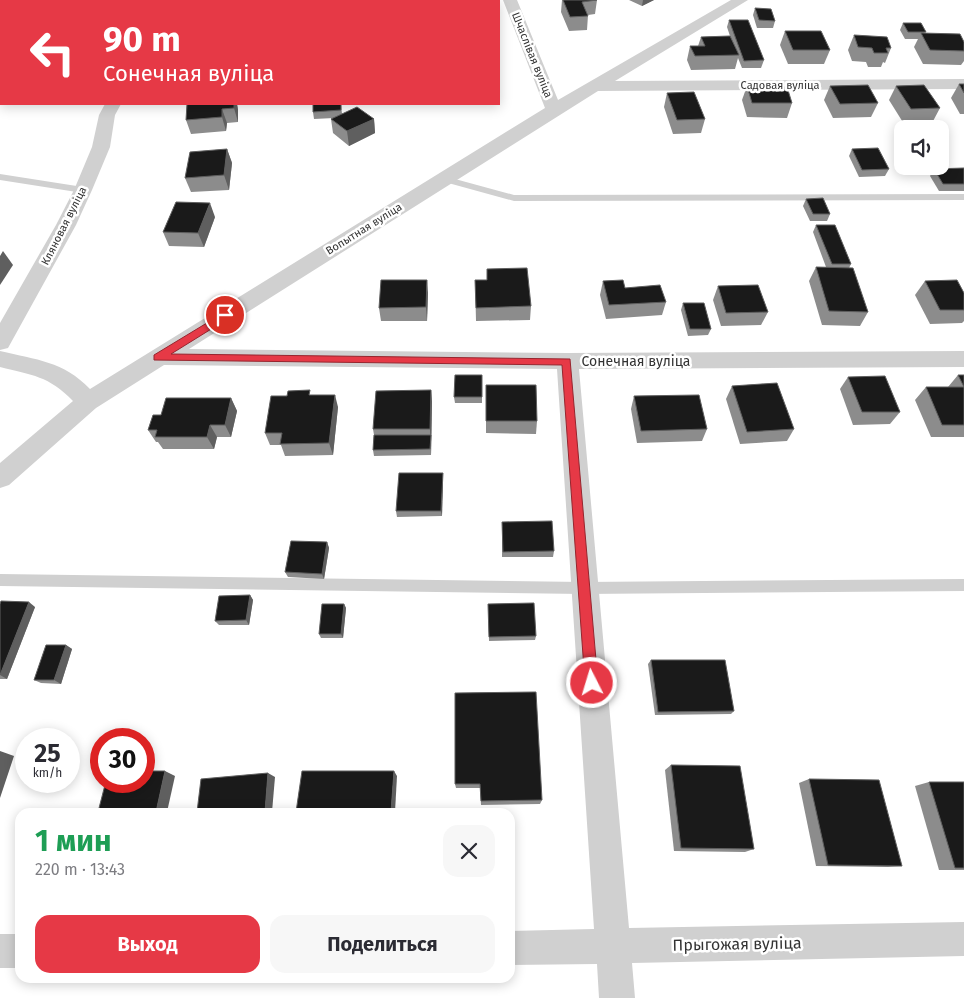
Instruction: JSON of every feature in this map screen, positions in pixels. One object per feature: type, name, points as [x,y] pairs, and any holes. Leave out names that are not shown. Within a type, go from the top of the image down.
[{"type":"street","name":"Шчаслівая вуліца","points":[[510,0],[554,110]]},
{"type":"street","name":"Вопытная вуліца","points":[[0,478],[88,402],[554,110],[742,0]]},
{"type":"street","name":"Садовая вуліца","points":[[596,86],[964,84]]},
{"type":"street","name":"Кляновая вуліца","points":[[0,342],[66,225],[83,190],[101,147],[107,115],[112,105]]},
{"type":"street","name":"Сонечная вуліца","points":[[158,357],[567,361],[964,360]]},
{"type":"street","points":[[0,359],[45,370],[67,380],[88,402]]},
{"type":"street","points":[[567,361],[583,588],[618,998]]},
{"type":"street","name":"Прыгожая вуліца","points":[[515,948],[964,939]]},
{"type":"street","points":[[0,951],[15,951]]},
{"type":"lane","points":[[0,177],[83,190]]},
{"type":"lane","points":[[444,179],[514,198],[964,197]]},
{"type":"lane","points":[[0,580],[583,588],[964,585]]},
{"type":"building","points":[[563,0],[597,0],[582,2],[588,16],[570,17]]},
{"type":"building","points":[[755,8],[771,9],[775,21],[759,20]]},
{"type":"building","points":[[729,20],[748,20],[764,60],[744,61]]},
{"type":"building","points":[[903,23],[921,23],[926,32],[908,32]]},
{"type":"building","points":[[785,31],[821,31],[830,50],[793,50]]},
{"type":"building","points":[[921,33],[960,34],[964,42],[964,51],[930,50]]},
{"type":"building","points":[[854,35],[887,37],[891,48],[886,48],[888,53],[874,53],[872,48],[858,47]]},
{"type":"building","points":[[730,36],[739,55],[695,56],[690,46],[705,46],[701,37]]},
{"type":"building","points":[[959,84],[964,84],[964,93]]},
{"type":"building","points":[[868,85],[878,103],[840,104],[830,86]]},
{"type":"building","points":[[924,85],[940,108],[911,109],[896,86]]},
{"type":"building","points":[[747,86],[787,87],[792,103],[752,103]]},
{"type":"building","points":[[694,92],[705,119],[677,120],[667,93]]},
{"type":"building","points":[[187,105],[234,105],[234,108],[222,109],[222,117],[186,120]]},
{"type":"building","points":[[313,105],[341,105],[341,110],[313,112]]},
{"type":"building","points":[[357,107],[374,119],[347,131],[331,119]]},
{"type":"building","points":[[878,148],[889,169],[862,170],[852,149]]},
{"type":"building","points":[[227,149],[224,175],[185,178],[190,152]]},
{"type":"building","points":[[949,168],[964,168],[964,184],[943,184],[938,175],[949,175]]},
{"type":"building","points":[[823,198],[830,214],[813,214],[806,199]]},
{"type":"building","points":[[176,202],[210,203],[198,233],[163,232]]},
{"type":"building","points":[[816,225],[835,225],[851,264],[832,264]]},
{"type":"building","points":[[816,267],[853,268],[868,312],[829,311]]},
{"type":"building","points":[[527,268],[531,306],[476,308],[475,280],[487,280],[487,269]]},
{"type":"building","points":[[381,280],[427,280],[426,307],[379,308]]},
{"type":"building","points":[[623,280],[625,288],[660,285],[666,302],[609,305],[603,281]]},
{"type":"building","points":[[957,280],[964,293],[964,310],[940,310],[925,281]]},
{"type":"building","points":[[758,285],[768,312],[726,313],[718,286]]},
{"type":"building","points":[[683,303],[704,303],[711,329],[690,329]]},
{"type":"building","points":[[455,375],[482,375],[482,397],[454,397]]},
{"type":"building","points":[[958,375],[964,375],[964,387]]},
{"type":"building","points":[[885,376],[900,412],[862,412],[848,377]]},
{"type":"building","points":[[777,383],[794,429],[747,432],[732,386]]},
{"type":"building","points":[[486,385],[536,385],[537,421],[486,421]]},
{"type":"building","points":[[926,387],[964,387],[964,425],[942,425]]},
{"type":"building","points":[[310,390],[309,395],[335,395],[329,443],[280,444],[282,433],[265,433],[271,396],[287,396],[288,391]]},
{"type":"building","points":[[431,390],[430,429],[373,429],[376,391]]},
{"type":"building","points":[[699,395],[707,429],[641,431],[634,396]]},
{"type":"building","points":[[166,398],[231,398],[225,425],[210,425],[207,437],[155,437],[157,430],[148,430],[153,415],[161,415]]},
{"type":"building","points":[[374,435],[431,435],[430,449],[373,450]]},
{"type":"building","points":[[399,473],[443,473],[441,511],[396,511]]},
{"type":"building","points":[[552,521],[554,551],[503,552],[502,522]]},
{"type":"building","points":[[291,541],[327,542],[322,574],[285,572]]},
{"type":"building","points":[[250,595],[246,620],[215,621],[219,596]]},
{"type":"building","points":[[1,601],[29,602],[0,675],[0,604]]},
{"type":"building","points":[[534,603],[536,636],[489,637],[488,604]]},
{"type":"building","points":[[322,604],[344,604],[341,634],[319,634]]},
{"type":"building","points":[[46,645],[66,645],[54,680],[34,680]]},
{"type":"building","points":[[651,660],[725,660],[734,711],[658,712]]},
{"type":"building","points":[[536,692],[542,800],[481,801],[480,784],[455,784],[455,693]]},
{"type":"building","points":[[671,765],[740,766],[754,849],[681,848]]},
{"type":"building","points":[[155,771],[165,771],[157,808],[99,808],[103,793],[155,793]]},
{"type":"building","points":[[302,771],[394,771],[391,808],[297,808]]},
{"type":"building","points":[[268,773],[265,808],[197,808],[201,779]]},
{"type":"building","points":[[809,779],[879,780],[902,866],[828,865]]},
{"type":"building","points":[[929,782],[964,782],[964,868],[955,868]]},
{"type":"route","points":[[225,315],[158,357],[567,361],[583,588],[592,683]]}]
